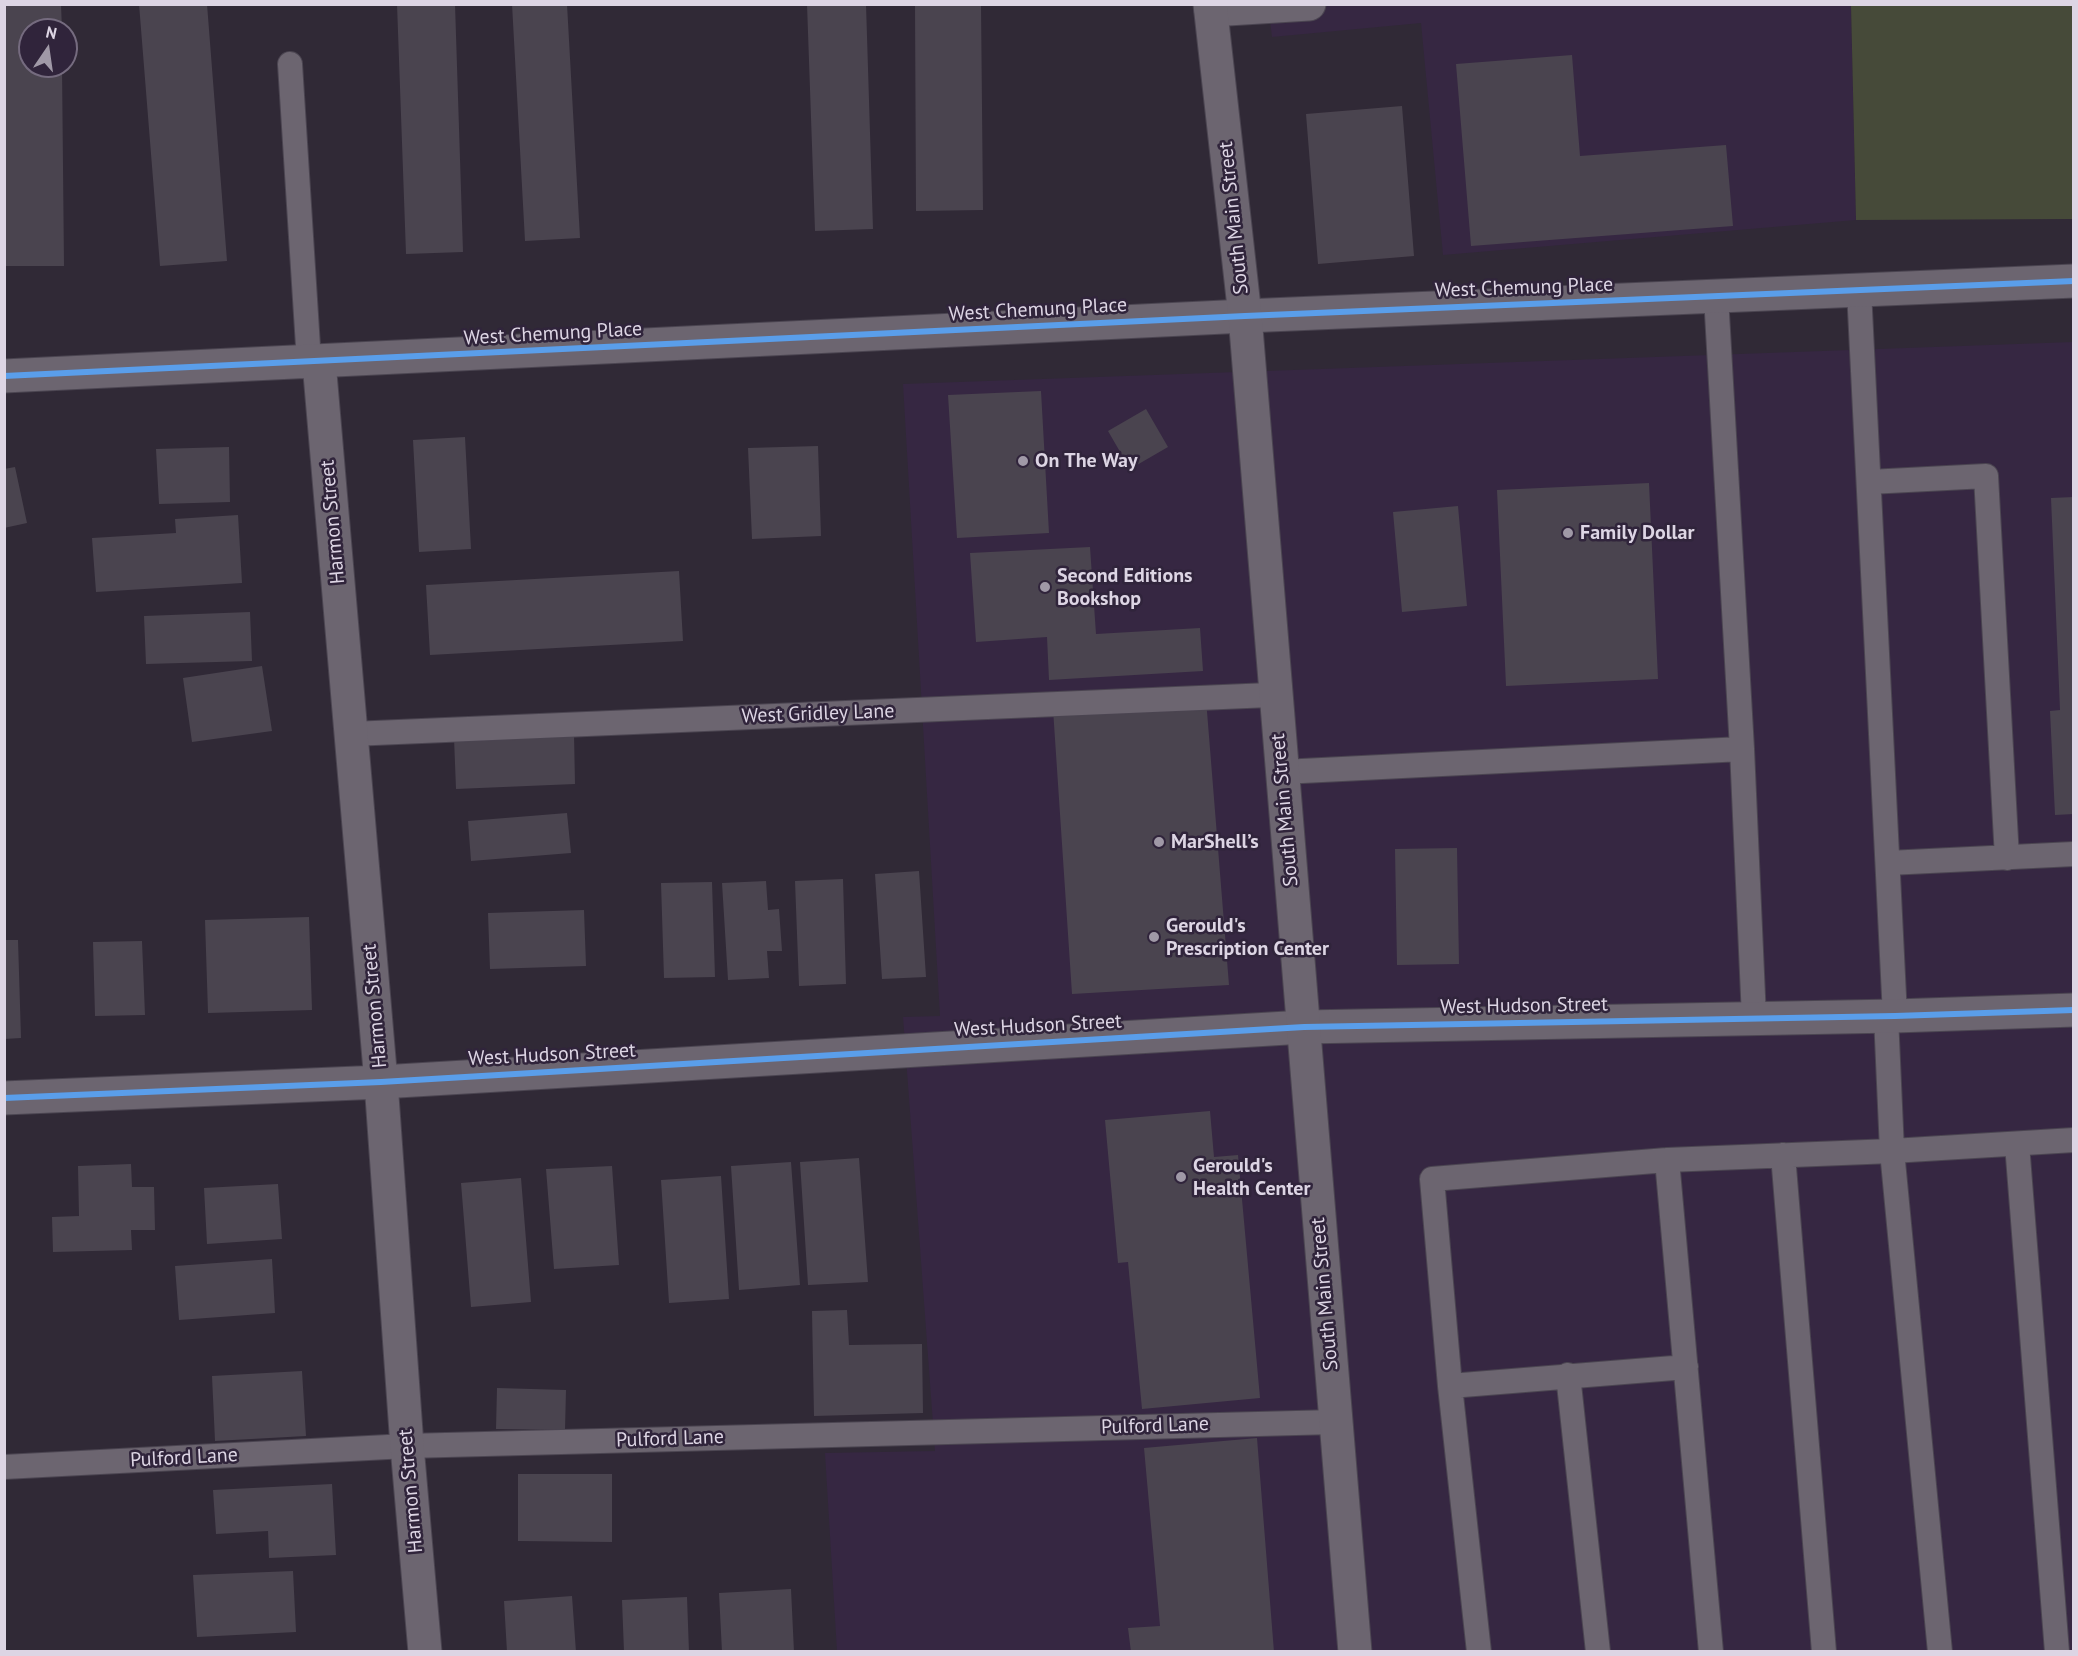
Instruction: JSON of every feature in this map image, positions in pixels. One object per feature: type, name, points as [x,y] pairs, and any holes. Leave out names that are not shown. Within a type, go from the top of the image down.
[{"type":"street","points":[[1210,7],[1309,4]]},
{"type":"street","name":"South Main Street","points":[[1210,7],[1245,316],[1355,1652]]},
{"type":"street","name":"West Chemung Place","points":[[4,376],[1245,316],[2073,281]]},
{"type":"street","name":"Harmon Street","points":[[314,362],[351,734],[381,1082],[407,1446],[425,1652]]},
{"type":"street","name":"West Hudson Street","points":[[4,1098],[381,1082],[1304,1027],[1891,1016],[2073,1010]]},
{"type":"lane","points":[[290,64],[314,362]]},
{"type":"lane","points":[[1859,290],[1888,863],[1892,1151],[1940,1652]]},
{"type":"lane","points":[[1716,296],[1742,748],[1754,1018]]},
{"type":"lane","points":[[1869,483],[1986,476],[2007,858]]},
{"type":"lane","name":"West Gridley Lane","points":[[351,734],[1270,695],[1276,707]]},
{"type":"lane","points":[[1282,772],[1742,748]]},
{"type":"lane","points":[[1888,863],[2073,854]]},
{"type":"lane","points":[[1479,1652],[1450,1386],[1431,1179],[1667,1160],[1892,1151],[2073,1140]]},
{"type":"lane","points":[[2017,1144],[2057,1652]]},
{"type":"lane","points":[[1783,1155],[1824,1652]]},
{"type":"lane","points":[[1667,1160],[1711,1652]]},
{"type":"lane","points":[[1450,1386],[1686,1367]]},
{"type":"lane","points":[[1568,1375],[1598,1652]]},
{"type":"lane","name":"Pulford Lane","points":[[4,1467],[407,1446],[1335,1422]]},
{"type":"shaded area","points":[[1268,5],[1851,5],[1856,220],[1443,255],[1421,23],[1272,37]]},
{"type":"shaded area","points":[[2073,342],[2073,1651],[837,1651],[825,1453],[935,1451],[903,1017],[940,1016],[903,384]]},
{"type":"green space","points":[[1851,5],[2073,5],[2073,219],[1856,220]]},
{"type":"building","points":[[4,4],[61,4],[62,18],[18,18],[18,78],[62,78],[64,266],[4,266]]},
{"type":"building","points":[[139,4],[207,4],[227,261],[160,266]]},
{"type":"building","points":[[397,4],[455,4],[463,252],[406,254]]},
{"type":"building","points":[[512,4],[567,4],[580,238],[525,241]]},
{"type":"building","points":[[807,4],[866,4],[873,229],[815,231]]},
{"type":"building","points":[[915,4],[981,4],[983,210],[916,211]]},
{"type":"building","points":[[1572,55],[1580,156],[1726,145],[1733,226],[1471,246],[1456,64]]},
{"type":"building","points":[[1402,106],[1414,256],[1318,264],[1306,114]]},
{"type":"building","points":[[1041,391],[1049,533],[957,538],[948,395]]},
{"type":"building","points":[[1146,409],[1168,447],[1130,469],[1108,431]]},
{"type":"building","points":[[465,437],[471,549],[419,552],[413,440]]},
{"type":"building","points":[[818,446],[821,536],[752,539],[748,448]]},
{"type":"building","points":[[229,447],[230,502],[159,504],[156,449]]},
{"type":"building","points":[[15,467],[27,523],[4,528],[4,469]]},
{"type":"building","points":[[1649,483],[1658,679],[1506,686],[1497,490]]},
{"type":"building","points":[[2074,497],[2074,814],[2055,815],[2050,711],[2060,710],[2051,498]]},
{"type":"building","points":[[1458,506],[1467,606],[1402,612],[1393,512]]},
{"type":"building","points":[[238,515],[242,583],[96,592],[92,538],[176,533],[175,519]]},
{"type":"building","points":[[1090,547],[1096,634],[1200,628],[1203,671],[1049,680],[1047,637],[976,642],[970,553]]},
{"type":"building","points":[[679,571],[683,641],[430,655],[426,585]]},
{"type":"building","points":[[250,612],[252,661],[146,664],[144,616]]},
{"type":"building","points":[[262,666],[272,731],[192,742],[183,678]]},
{"type":"building","points":[[1206,699],[1229,985],[1072,994],[1053,709]]},
{"type":"building","points":[[574,734],[575,784],[456,789],[454,738]]},
{"type":"building","points":[[567,813],[571,853],[471,861],[468,821]]},
{"type":"building","points":[[1457,848],[1459,964],[1397,965],[1395,849]]},
{"type":"building","points":[[919,871],[926,977],[882,979],[875,874]]},
{"type":"building","points":[[843,879],[846,984],[799,986],[795,881]]},
{"type":"building","points":[[766,881],[768,910],[779,909],[782,951],[767,951],[769,978],[728,980],[722,883]]},
{"type":"building","points":[[712,882],[715,977],[664,978],[661,883]]},
{"type":"building","points":[[584,910],[586,966],[490,969],[488,913]]},
{"type":"building","points":[[309,917],[312,1010],[208,1013],[205,920]]},
{"type":"building","points":[[4,940],[18,940],[21,1038],[4,1039]]},
{"type":"building","points":[[142,941],[145,1015],[95,1016],[93,942]]},
{"type":"building","points":[[1210,1111],[1214,1157],[1238,1155],[1260,1398],[1142,1409],[1128,1262],[1118,1263],[1105,1120]]},
{"type":"building","points":[[859,1158],[868,1282],[808,1285],[800,1162]]},
{"type":"building","points":[[791,1162],[800,1285],[739,1290],[731,1166]]},
{"type":"building","points":[[131,1164],[132,1187],[154,1187],[155,1230],[131,1230],[132,1250],[53,1252],[52,1217],[79,1216],[78,1166]]},
{"type":"building","points":[[612,1166],[619,1265],[554,1269],[546,1169]]},
{"type":"building","points":[[721,1176],[729,1299],[669,1303],[661,1180]]},
{"type":"building","points":[[521,1178],[531,1302],[471,1307],[461,1183]]},
{"type":"building","points":[[278,1184],[282,1239],[207,1244],[204,1188]]},
{"type":"building","points":[[272,1259],[275,1313],[179,1320],[175,1266]]},
{"type":"building","points":[[847,1310],[849,1345],[922,1344],[923,1413],[814,1416],[812,1311]]},
{"type":"building","points":[[302,1371],[306,1436],[215,1441],[212,1376]]},
{"type":"building","points":[[497,1388],[566,1390],[565,1430],[496,1429]]},
{"type":"building","points":[[1257,1438],[1274,1652],[1131,1652],[1128,1628],[1160,1626],[1144,1448]]},
{"type":"building","points":[[518,1474],[612,1474],[612,1542],[518,1541]]},
{"type":"building","points":[[332,1484],[336,1555],[269,1558],[268,1531],[216,1534],[213,1490]]},
{"type":"building","points":[[293,1571],[296,1632],[197,1637],[193,1575]]},
{"type":"building","points":[[791,1589],[794,1652],[722,1652],[719,1593]]},
{"type":"building","points":[[572,1596],[576,1652],[507,1652],[504,1601]]},
{"type":"building","points":[[687,1597],[689,1652],[624,1652],[622,1600]]},
{"type":"cycle path","points":[[4,376],[1245,316],[2074,281]]},
{"type":"cycle path","points":[[4,1098],[381,1082],[1304,1027],[1895,1016],[2074,1010]]},
{"type":"place","name":"On The Way","points":[[1023,461]]},
{"type":"place","name":"Family Dollar","points":[[1568,533]]},
{"type":"place","name":"Second Editions Bookshop","points":[[1045,587]]},
{"type":"place","name":"MarShell’s","points":[[1159,842]]},
{"type":"place","name":"Gerould's Prescription Center","points":[[1154,937]]},
{"type":"place","name":"Gerould's Health Center","points":[[1181,1177]]}]
